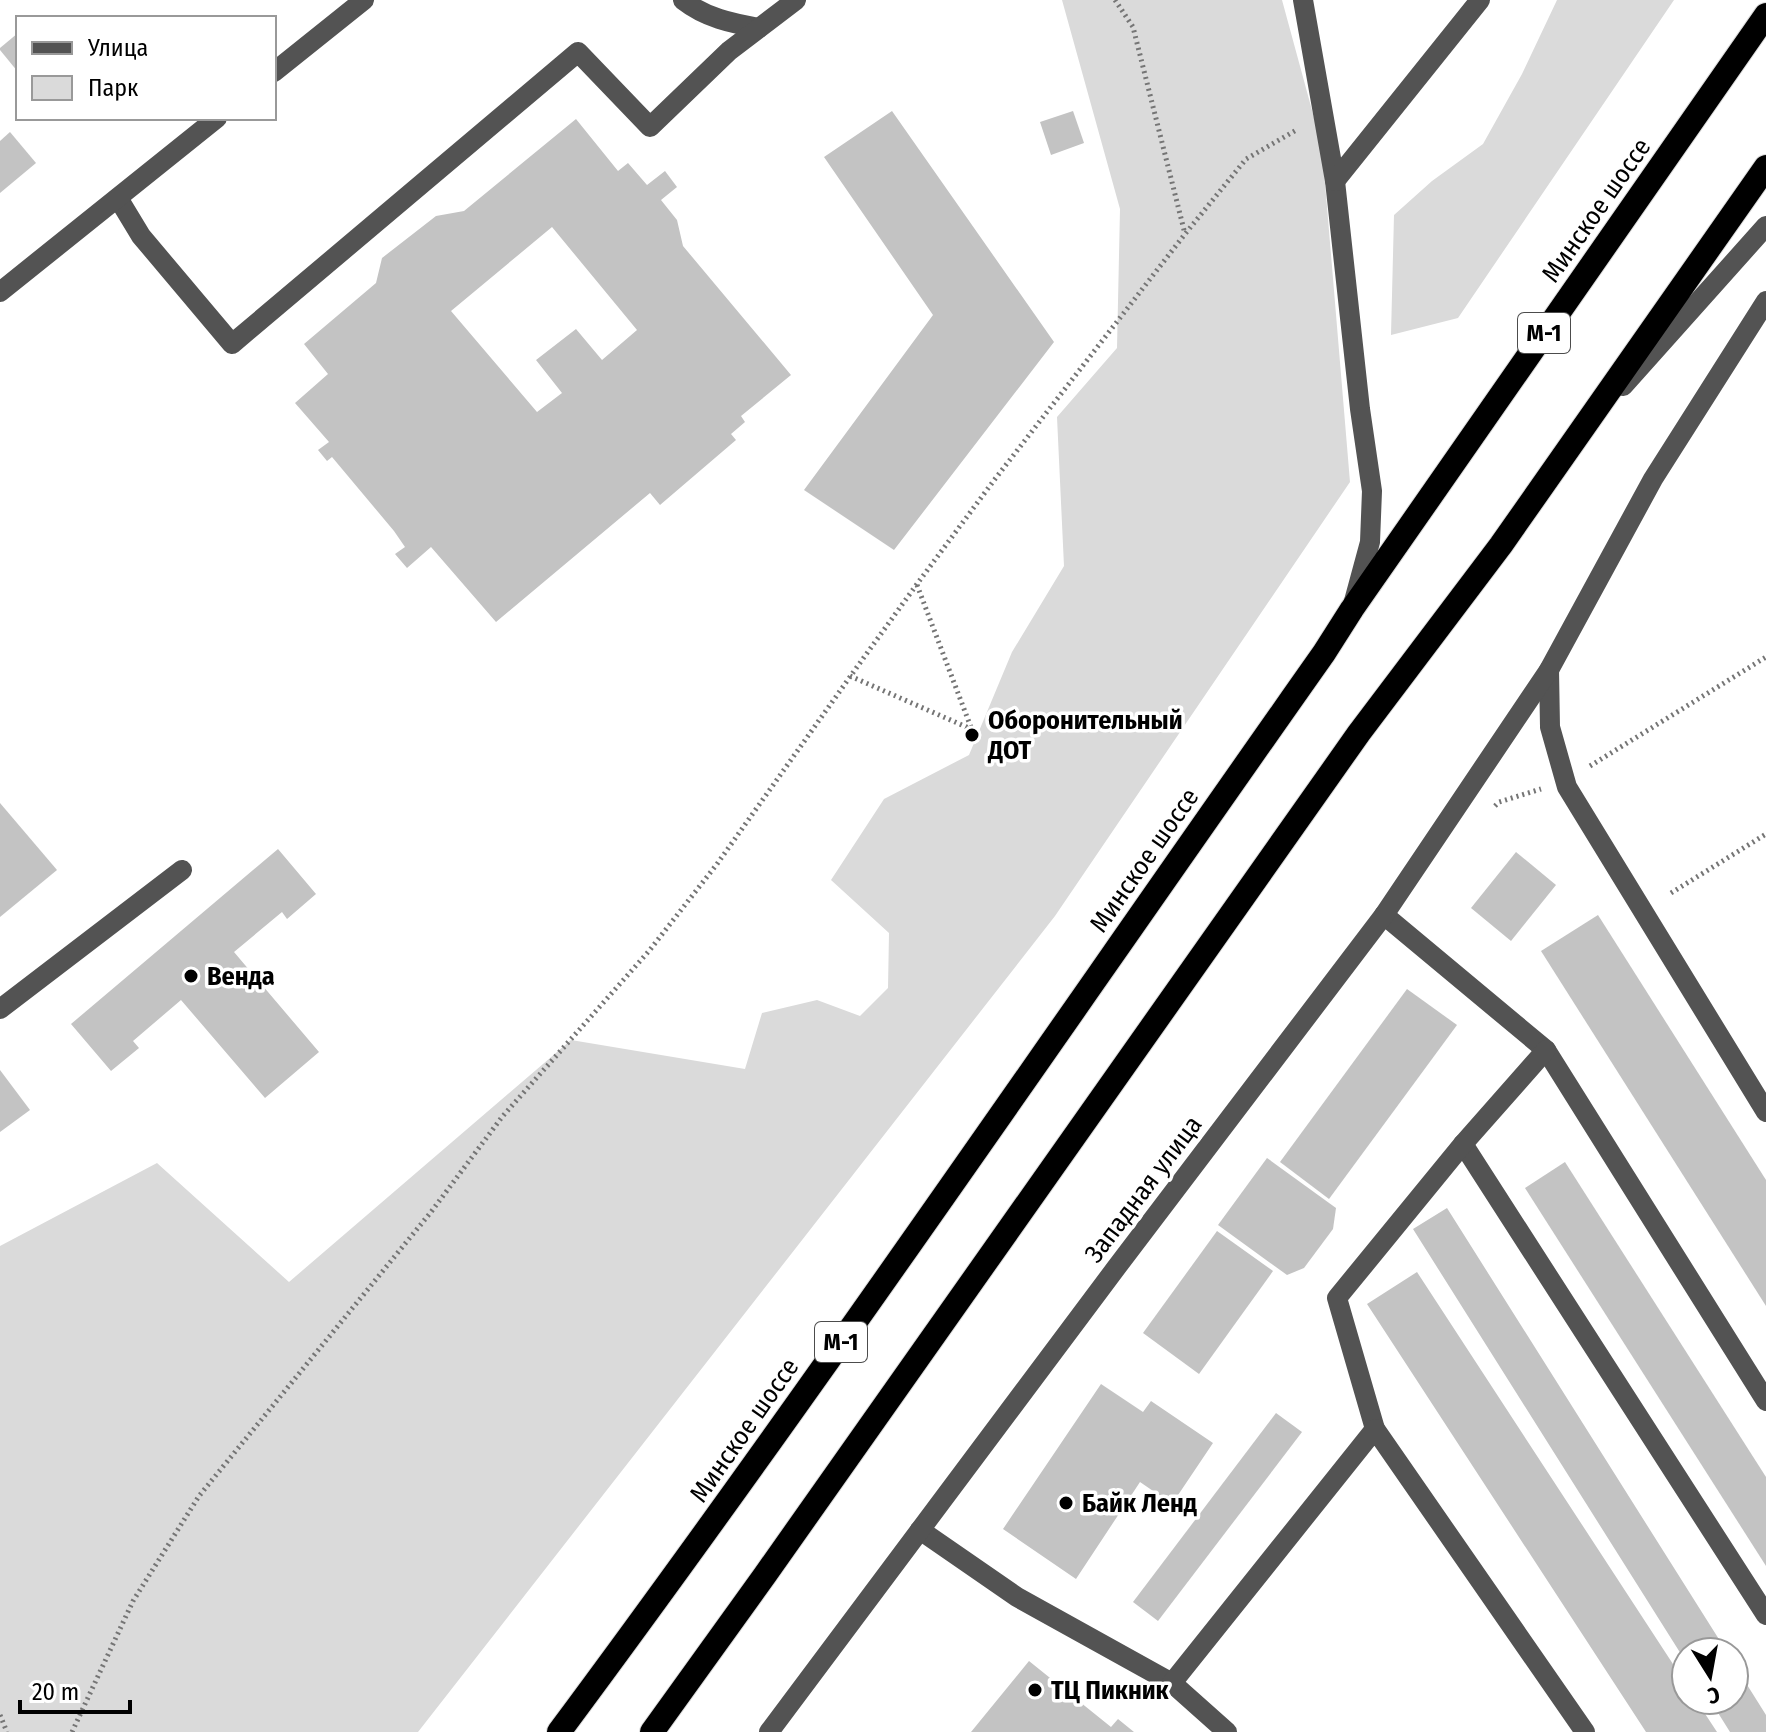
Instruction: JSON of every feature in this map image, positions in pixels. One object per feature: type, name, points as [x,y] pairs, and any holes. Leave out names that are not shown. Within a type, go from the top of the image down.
[{"type":"highway","name":"Минское шоссе","points":[[559,1732],[896,1264],[1766,15]]},
{"type":"highway","points":[[652,1732],[1359,733],[1501,545],[1766,167]]},
{"type":"street","points":[[276,70],[364,0]]},
{"type":"street","points":[[683,0],[720,21],[759,28]]},
{"type":"street","points":[[118,198],[141,236],[232,344],[578,52],[650,127],[729,51],[796,0]]},
{"type":"street","points":[[1303,0],[1335,181],[1372,491],[1370,542],[1352,609]]},
{"type":"street","points":[[1335,181],[1480,0]]},
{"type":"street","points":[[0,292],[215,120]]},
{"type":"street","points":[[1565,453],[1766,226]]},
{"type":"street","name":"Западная улица","points":[[769,1732],[1384,915],[1549,670],[1653,479],[1766,301]]},
{"type":"street","points":[[1549,670],[1550,727],[1564,778],[1575,801],[1766,1112]]},
{"type":"street","points":[[0,1009],[182,870]]},
{"type":"street","points":[[1384,915],[1546,1050],[1766,1401]]},
{"type":"street","points":[[1546,1050],[1463,1144],[1337,1298],[1375,1429],[1585,1732]]},
{"type":"street","points":[[1463,1144],[1766,1615]]},
{"type":"street","points":[[1172,1683],[1375,1429]]},
{"type":"street","points":[[920,1530],[1017,1597],[1172,1683],[1227,1732]]},
{"type":"path","points":[[1115,0],[1133,27],[1185,234]]},
{"type":"path","points":[[72,1732],[133,1601],[199,1496],[431,1212],[502,1117],[649,951],[717,864],[995,479],[1185,234],[1246,159],[1306,125]]},
{"type":"path","points":[[850,676],[972,730],[917,584]]},
{"type":"path","points":[[1490,814],[1499,802],[1539,791],[1591,765],[1766,657]]},
{"type":"path","points":[[1671,893],[1766,834]]},
{"type":"path","points":[[0,1715],[7,1732]]},
{"type":"green space","points":[[1062,0],[1282,0],[1322,147],[1350,482],[1055,916],[418,1732],[0,1732],[0,1246],[157,1163],[289,1282],[571,1040],[745,1069],[762,1013],[817,1000],[860,1016],[888,988],[889,933],[831,880],[884,799],[969,755],[1012,652],[1064,566],[1057,417],[1117,348],[1120,209]]},
{"type":"green space","points":[[1557,0],[1674,0],[1458,318],[1391,335],[1394,215],[1432,181],[1483,144],[1522,74]]},
{"type":"building","points":[[16,35],[16,70],[0,50]]},
{"type":"building","points":[[892,111],[1054,342],[894,550],[804,490],[933,315],[824,157]]},
{"type":"building","points":[[1073,111],[1084,143],[1051,155],[1040,122]]},
{"type":"building","points":[[576,119],[618,171],[628,163],[647,185],[665,171],[677,187],[661,200],[677,220],[683,246],[791,375],[741,416],[745,422],[731,434],[736,440],[660,505],[650,493],[496,622],[431,547],[407,568],[395,554],[405,547],[332,457],[327,461],[318,450],[329,442],[295,403],[328,374],[304,344],[376,283],[382,258],[436,216],[464,211]],"holes":[[[552,227],[637,330],[602,360],[576,329],[536,360],[562,393],[537,412],[451,311]]]},
{"type":"building","points":[[10,132],[36,163],[0,193],[0,141]]},
{"type":"building","points":[[0,803],[57,870],[0,917]]},
{"type":"building","name":"Венда","points":[[278,849],[316,894],[287,919],[282,912],[234,952],[319,1052],[265,1098],[181,1000],[133,1041],[139,1048],[111,1071],[71,1024]]},
{"type":"building","points":[[1516,852],[1556,885],[1511,941],[1471,908]]},
{"type":"building","points":[[1598,915],[1766,1180],[1766,1306],[1541,951]]},
{"type":"building","points":[[1407,989],[1457,1025],[1329,1199],[1280,1162]]},
{"type":"building","points":[[0,1070],[30,1110],[0,1132]]},
{"type":"building","points":[[1267,1158],[1336,1208],[1333,1229],[1304,1268],[1287,1275],[1218,1225]]},
{"type":"building","points":[[1565,1162],[1766,1477],[1766,1566],[1525,1188]]},
{"type":"building","points":[[1447,1208],[1717,1636],[1670,1637],[1413,1229]]},
{"type":"building","points":[[1217,1231],[1273,1271],[1199,1374],[1143,1333]]},
{"type":"building","points":[[1417,1272],[1670,1659],[1670,1716],[1706,1716],[1717,1732],[1646,1732],[1367,1304]]},
{"type":"building","points":[[1101,1384],[1143,1412],[1151,1401],[1213,1443],[1172,1504],[1140,1482],[1076,1579],[1003,1529]]},
{"type":"building","points":[[1276,1413],[1302,1432],[1158,1621],[1133,1602]]},
{"type":"building","name":"ТЦ Пикник","points":[[1029,1661],[1111,1727],[1118,1719],[1134,1732],[971,1732]]},
{"type":"building","points":[[1750,1690],[1766,1715],[1766,1732],[1730,1732],[1720,1716],[1750,1716]]},
{"type":"place","name":"Оборонительный ДОТ","points":[[972,735]]},
{"type":"place","name":"Венда","points":[[191,976]]},
{"type":"place","name":"Байк Ленд","points":[[1066,1503]]},
{"type":"place","name":"ТЦ Пикник","points":[[1035,1690]]}]
